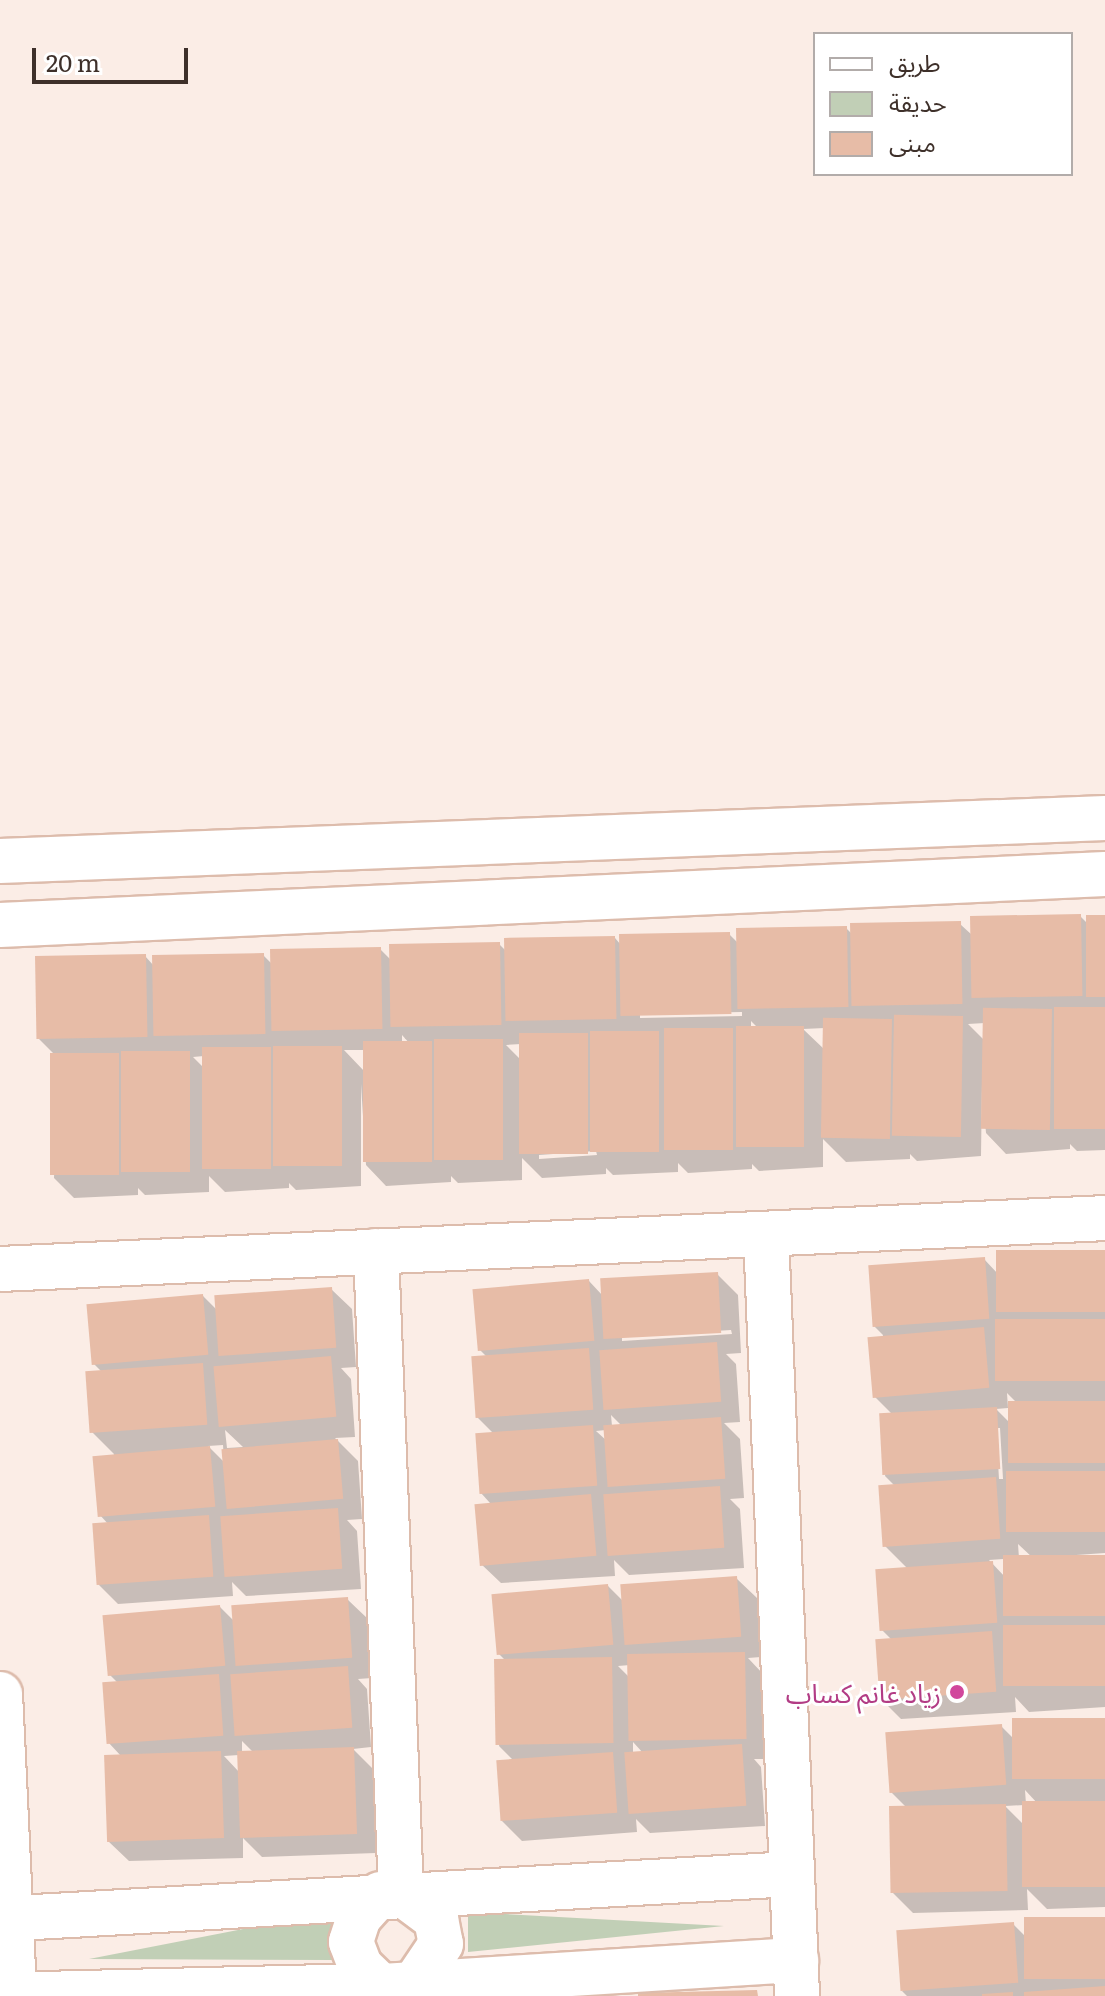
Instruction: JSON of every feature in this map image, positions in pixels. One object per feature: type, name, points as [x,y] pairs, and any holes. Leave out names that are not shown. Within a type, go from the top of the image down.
[{"type":"street","points":[[0,861],[1105,818]]},
{"type":"street","points":[[0,925],[1105,874]]},
{"type":"street","points":[[0,1269],[1105,1218]]},
{"type":"street","points":[[0,1694],[9,1995],[797,1978],[766,1234]]},
{"type":"street","points":[[376,1251],[390,1893]]},
{"type":"street","points":[[5,1919],[390,1893],[792,1874]]},
{"type":"street","points":[[390,1893],[359,1917],[351,1942],[360,1966],[399,1988]]},
{"type":"street","points":[[390,1893],[428,1908],[440,1931],[437,1957],[399,1988]]},
{"type":"green space","points":[[331,1912],[334,1960],[89,1959]]},
{"type":"green space","points":[[468,1912],[724,1926],[468,1952]]},
{"type":"building","points":[[1081,914],[1082,996],[971,998],[970,916]]},
{"type":"building","points":[[1086,915],[1105,915],[1105,997],[1086,997]]},
{"type":"building","points":[[961,921],[962,1004],[851,1006],[850,923]]},
{"type":"building","points":[[847,926],[848,1007],[737,1009],[736,928]]},
{"type":"building","points":[[730,932],[731,1014],[620,1016],[619,934]]},
{"type":"building","points":[[615,936],[616,1019],[505,1021],[504,938]]},
{"type":"building","points":[[500,942],[501,1025],[390,1027],[389,944]]},
{"type":"building","points":[[381,947],[382,1029],[271,1031],[270,949]]},
{"type":"building","points":[[264,953],[265,1034],[153,1036],[152,955]]},
{"type":"building","points":[[146,954],[147,1037],[36,1039],[35,956]]},
{"type":"building","points":[[1054,1007],[1105,1007],[1105,1129],[1054,1129]]},
{"type":"building","points":[[983,1008],[1052,1009],[1050,1130],[981,1129]]},
{"type":"building","points":[[894,1015],[963,1016],[961,1137],[892,1136]]},
{"type":"building","points":[[823,1018],[892,1019],[890,1139],[821,1138]]},
{"type":"building","points":[[736,1026],[804,1026],[804,1147],[736,1147]]},
{"type":"building","points":[[664,1028],[733,1028],[733,1150],[664,1150]]},
{"type":"building","points":[[590,1031],[659,1031],[659,1152],[590,1152]]},
{"type":"building","points":[[519,1033],[588,1033],[588,1154],[519,1154]]},
{"type":"building","points":[[434,1039],[503,1039],[503,1160],[434,1160]]},
{"type":"building","points":[[363,1041],[432,1041],[432,1162],[363,1162]]},
{"type":"building","points":[[273,1046],[342,1046],[342,1166],[273,1166]]},
{"type":"building","points":[[202,1047],[271,1047],[271,1169],[202,1169]]},
{"type":"building","points":[[121,1051],[190,1051],[190,1172],[121,1172]]},
{"type":"building","points":[[50,1053],[119,1053],[119,1175],[50,1175]]},
{"type":"building","points":[[996,1250],[1105,1250],[1105,1312],[996,1312]]},
{"type":"building","points":[[985,1257],[989,1319],[873,1327],[868,1265]]},
{"type":"building","points":[[718,1272],[721,1333],[603,1339],[600,1278]]},
{"type":"building","points":[[589,1279],[594,1341],[478,1351],[472,1289]]},
{"type":"building","points":[[332,1287],[336,1348],[219,1356],[214,1295]]},
{"type":"building","points":[[203,1294],[208,1355],[92,1365],[86,1304]]},
{"type":"building","points":[[995,1319],[1105,1319],[1105,1381],[995,1381]]},
{"type":"building","points":[[984,1327],[989,1388],[873,1398],[867,1337]]},
{"type":"building","points":[[717,1342],[721,1402],[603,1410],[599,1350]]},
{"type":"building","points":[[589,1348],[593,1410],[476,1418],[471,1356]]},
{"type":"building","points":[[331,1356],[336,1417],[219,1427],[213,1366]]},
{"type":"building","points":[[203,1363],[207,1425],[90,1433],[85,1371]]},
{"type":"building","points":[[1008,1401],[1105,1401],[1105,1463],[1008,1463]]},
{"type":"building","points":[[997,1407],[1000,1469],[882,1475],[879,1413]]},
{"type":"building","points":[[721,1417],[725,1479],[608,1487],[603,1425]]},
{"type":"building","points":[[593,1425],[597,1486],[480,1494],[475,1433]]},
{"type":"building","points":[[338,1439],[343,1499],[227,1509],[221,1449]]},
{"type":"building","points":[[210,1446],[215,1507],[98,1517],[92,1456]]},
{"type":"building","points":[[1006,1471],[1105,1471],[1105,1532],[1006,1532]]},
{"type":"building","points":[[996,1477],[1000,1539],[883,1547],[878,1485]]},
{"type":"building","points":[[720,1486],[724,1548],[608,1556],[603,1494]]},
{"type":"building","points":[[591,1494],[596,1556],[480,1566],[474,1504]]},
{"type":"building","points":[[338,1508],[342,1569],[225,1577],[220,1516]]},
{"type":"building","points":[[209,1515],[213,1577],[97,1585],[92,1523]]},
{"type":"building","points":[[1003,1555],[1105,1555],[1105,1616],[1003,1616]]},
{"type":"building","points":[[993,1561],[997,1623],[880,1631],[875,1569]]},
{"type":"building","points":[[737,1576],[741,1637],[625,1645],[620,1584]]},
{"type":"building","points":[[608,1584],[613,1645],[497,1655],[491,1594]]},
{"type":"building","points":[[348,1597],[352,1658],[236,1666],[231,1605]]},
{"type":"building","points":[[220,1605],[225,1666],[108,1676],[102,1615]]},
{"type":"building","points":[[1003,1625],[1105,1625],[1105,1686],[1003,1686]]},
{"type":"building","points":[[992,1631],[996,1692],[880,1700],[875,1639]]},
{"type":"building","points":[[745,1652],[747,1739],[629,1741],[627,1654]]},
{"type":"building","points":[[612,1657],[614,1743],[496,1745],[494,1659]]},
{"type":"building","points":[[348,1666],[352,1728],[235,1736],[230,1674]]},
{"type":"building","points":[[219,1674],[223,1736],[107,1744],[102,1682]]},
{"type":"building","points":[[1012,1718],[1105,1718],[1105,1779],[1012,1779]]},
{"type":"building","points":[[1002,1724],[1006,1785],[890,1793],[885,1732]]},
{"type":"building","points":[[742,1744],[746,1806],[629,1814],[624,1752]]},
{"type":"building","points":[[354,1747],[357,1834],[240,1838],[237,1751]]},
{"type":"building","points":[[221,1751],[224,1838],[107,1842],[104,1755]]},
{"type":"building","points":[[613,1752],[617,1813],[501,1821],[496,1760]]},
{"type":"building","points":[[1022,1801],[1105,1801],[1105,1887],[1022,1887]]},
{"type":"building","points":[[1006,1804],[1008,1891],[891,1893],[889,1806]]},
{"type":"building","points":[[1024,1917],[1105,1917],[1105,1979],[1024,1979]]},
{"type":"building","points":[[1014,1922],[1018,1983],[901,1991],[896,1930]]},
{"type":"building","points":[[1105,1986],[1105,1996],[1024,1996],[1024,1992]]},
{"type":"building","points":[[757,1990],[758,1996],[638,1996],[638,1993]]},
{"type":"building","points":[[1013,1992],[1013,1996],[982,1996],[982,1994]]},
{"type":"place","name":"زياد غانم كساب","points":[[957,1692]]}]
